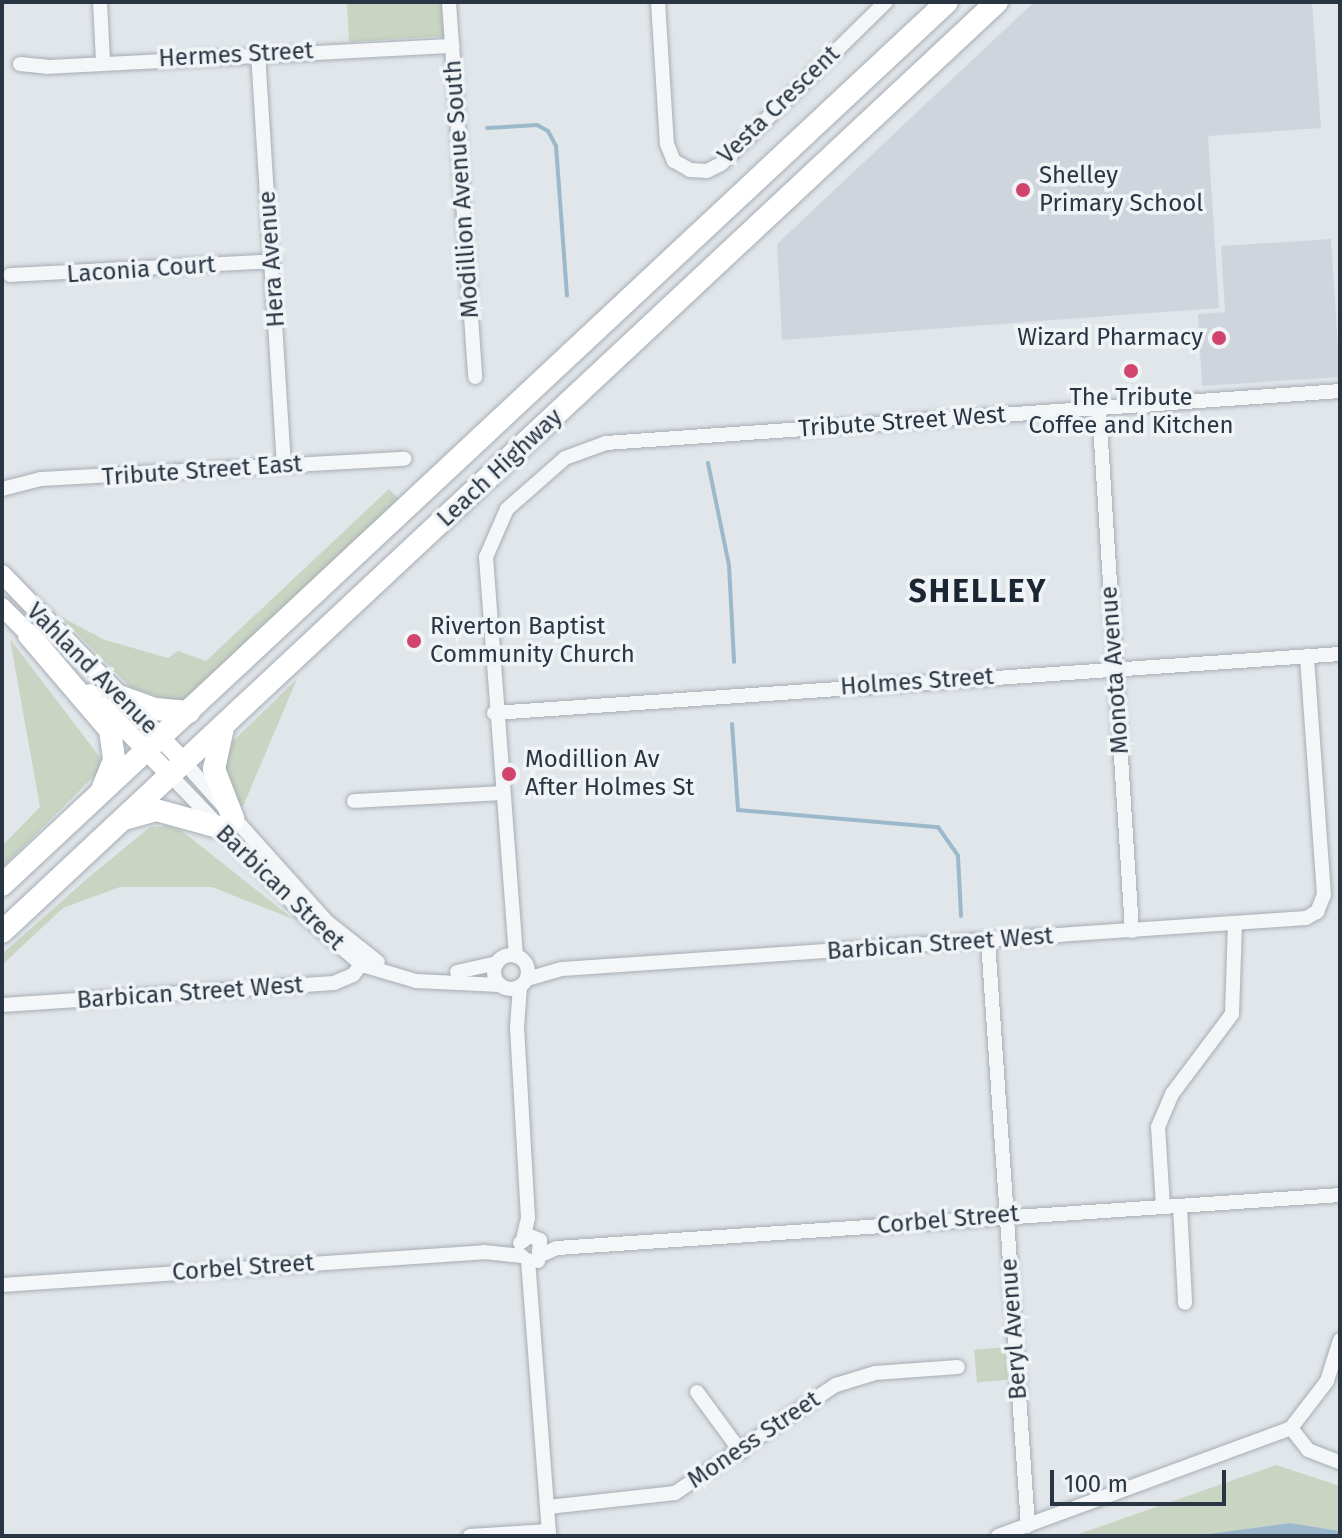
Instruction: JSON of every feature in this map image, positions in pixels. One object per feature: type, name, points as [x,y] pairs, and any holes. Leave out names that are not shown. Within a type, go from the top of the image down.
[{"type":"highway","name":"Leach Highway","points":[[2,885],[947,2]]},
{"type":"highway","name":"Leach Highway","points":[[2,932],[997,2]]},
{"type":"highway","points":[[29,635],[110,730],[114,760],[101,792]]},
{"type":"highway","points":[[119,696],[155,709],[189,712]]},
{"type":"highway","points":[[125,818],[156,810],[226,823],[214,769],[223,727]]},
{"type":"main road","name":"Vahland Avenue","points":[[2,574],[119,696],[154,744]]},
{"type":"main road","name":"Vahland Avenue","points":[[2,607],[29,635],[154,744],[177,769]]},
{"type":"street","points":[[100,2],[103,62]]},
{"type":"street","name":"Modillion Avenue South","points":[[449,2],[475,377]]},
{"type":"street","name":"Vesta Crescent","points":[[658,2],[667,144],[674,161],[690,170],[707,171],[721,164],[886,2]]},
{"type":"street","name":"Hermes Street","points":[[20,64],[452,46]]},
{"type":"street","name":"Hera Avenue","points":[[258,53],[284,465]]},
{"type":"street","name":"Laconia Court","points":[[10,275],[273,261]]},
{"type":"street","name":"Tribute Street West","points":[[494,713],[486,557],[496,526],[532,484],[565,458],[596,444],[1340,391]]},
{"type":"street","name":"Monota Avenue","points":[[1099,409],[1132,931]]},
{"type":"street","name":"Tribute Street East","points":[[2,489],[41,479],[404,459]]},
{"type":"street","name":"Holmes Street","points":[[494,713],[1340,654]]},
{"type":"street","name":"Barbican Street West","points":[[513,984],[562,969],[1235,925],[1317,912],[1324,895],[1307,656]]},
{"type":"street","points":[[470,1536],[549,1534],[510,959],[510,908],[494,713]]},
{"type":"street","name":"Barbican Street","points":[[177,769],[226,823],[365,961],[416,981],[513,984]]},
{"type":"street","points":[[354,801],[501,793]]},
{"type":"street","points":[[1163,1206],[1158,1127],[1172,1094],[1232,1014],[1235,925]]},
{"type":"street","name":"Beryl Avenue","points":[[988,941],[1028,1526]]},
{"type":"street","points":[[510,959],[513,984]]},
{"type":"street","name":"Barbican Street West","points":[[510,959],[562,969]]},
{"type":"street","name":"Barbican Street","points":[[365,961],[429,973],[474,971],[510,959]]},
{"type":"street","name":"Barbican Street West","points":[[2,1005],[334,983],[365,961]]},
{"type":"street","name":"Corbel Street","points":[[2,1285],[1340,1195]]},
{"type":"street","points":[[1180,1206],[1185,1303]]},
{"type":"street","points":[[998,1536],[1291,1428],[1327,1381],[1340,1340]]},
{"type":"street","name":"Moness Street","points":[[548,1507],[675,1493],[741,1452],[836,1385],[875,1373],[958,1367]]},
{"type":"street","points":[[697,1392],[741,1452]]},
{"type":"street","points":[[1291,1428],[1308,1450],[1340,1462]]},
{"type":"shaded area","name":"Shelley Primary School","points":[[1034,2],[1312,2],[1321,128],[1208,136],[1219,308],[782,340],[777,244]]},
{"type":"shaded area","points":[[1331,239],[1340,377],[1202,386],[1198,314],[1225,312],[1221,246]]},
{"type":"green space","points":[[347,2],[442,2],[445,36],[349,42]]},
{"type":"green space","points":[[389,489],[403,503],[186,705],[131,688],[61,617],[105,640],[168,658],[178,651],[206,661]]},
{"type":"green space","points":[[10,639],[102,760],[98,772],[2,868],[2,846],[40,807]]},
{"type":"green space","points":[[297,679],[244,804],[238,809],[224,785],[227,747]]},
{"type":"green space","points":[[168,826],[182,831],[293,919],[212,887],[120,887],[63,908],[2,965],[2,954],[88,878],[150,827]]},
{"type":"green space","points":[[1005,1347],[1008,1380],[977,1383],[974,1350]]},
{"type":"green space","points":[[1276,1465],[1340,1486],[1340,1531],[1290,1523],[1193,1536],[1073,1536]]},
{"type":"water","points":[[1290,1523],[1340,1531],[1340,1536],[1193,1536]]},
{"type":"waterway","points":[[487,128],[537,125],[548,131],[556,146],[567,296]]},
{"type":"waterway","points":[[708,463],[729,565],[734,662]]},
{"type":"waterway","points":[[732,724],[738,810],[938,827],[958,856],[961,916]]},
{"type":"place","name":"Shelley Primary School","points":[[1023,190]]},
{"type":"place","name":"Wizard Pharmacy","points":[[1219,338]]},
{"type":"place","name":"The Tribute Coffee and Kitchen","points":[[1131,371]]},
{"type":"place","name":"Riverton Baptist Community Church","points":[[414,641]]},
{"type":"place","name":"Modillion Av After Holmes St","points":[[509,774]]},
{"type":"district","name":"SHELLEY","points":[[978,591]]}]
